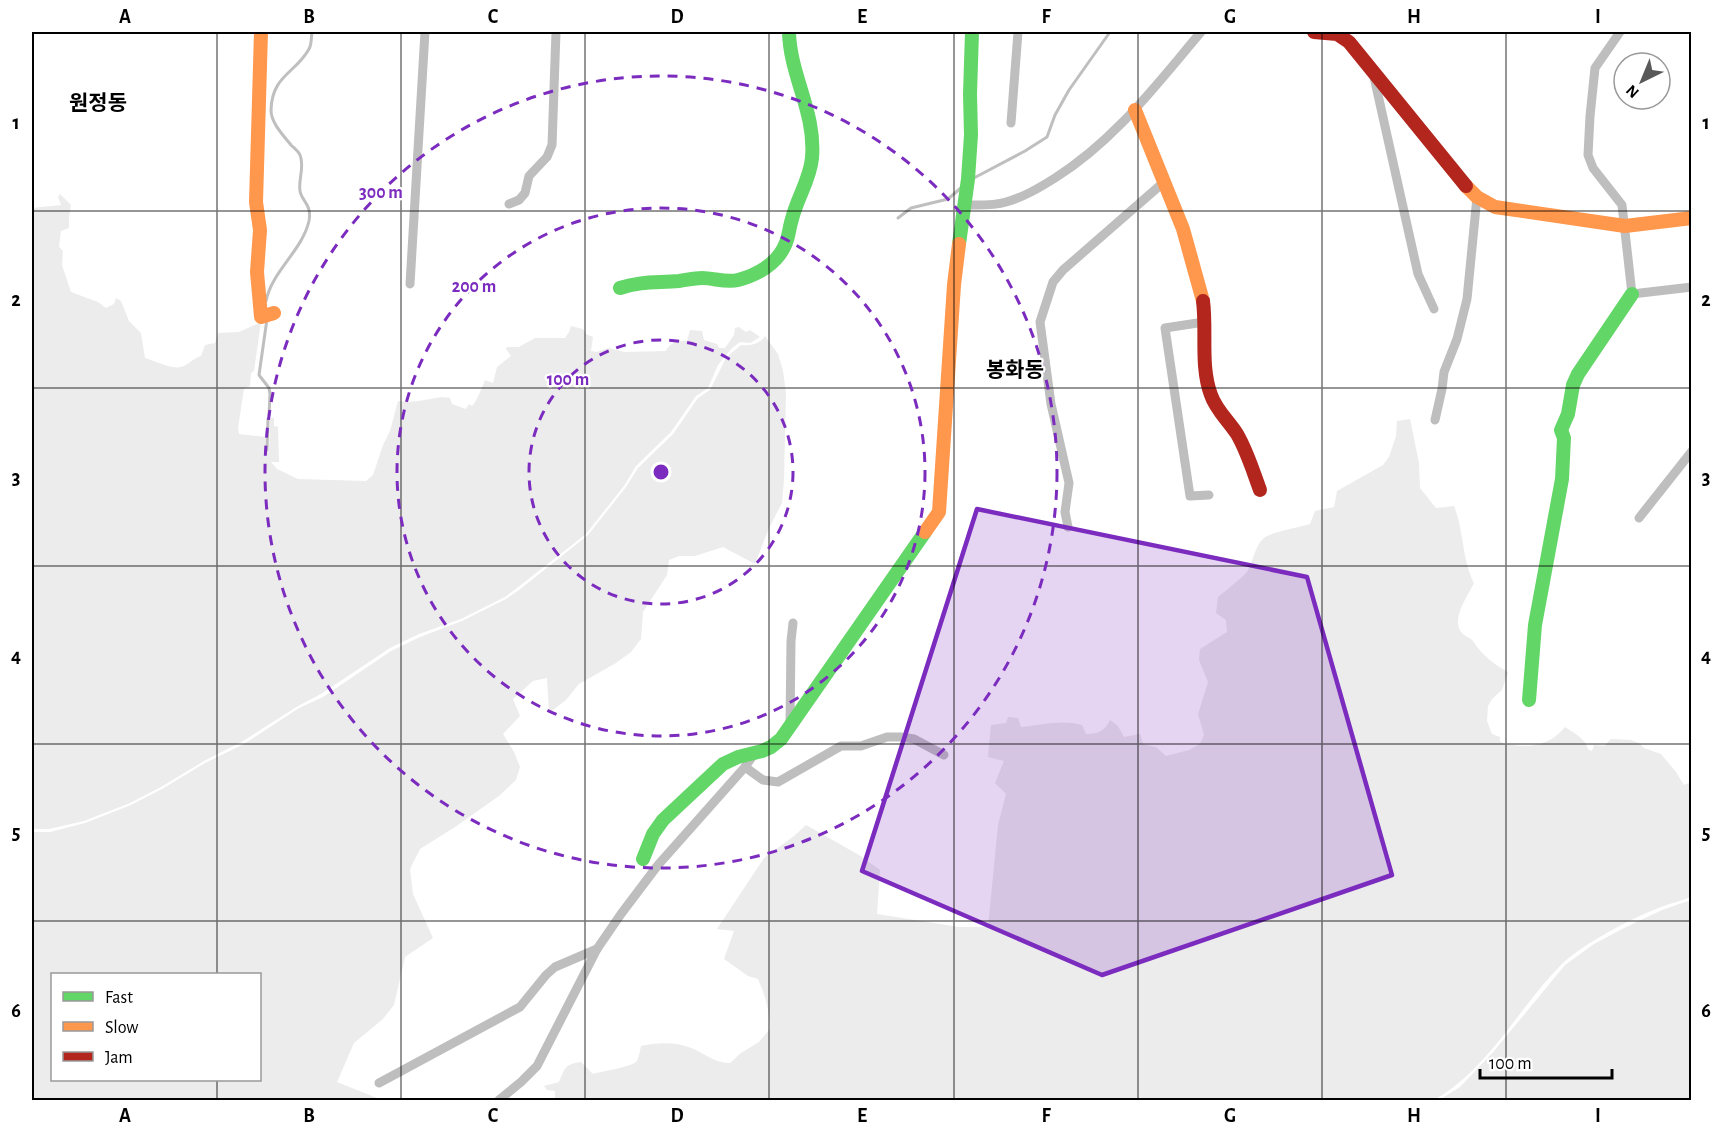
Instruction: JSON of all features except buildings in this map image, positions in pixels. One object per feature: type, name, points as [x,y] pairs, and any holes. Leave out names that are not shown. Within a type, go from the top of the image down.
[{"type":"street","points":[[261,32],[260,141],[256,202],[260,230],[257,272],[261,317],[274,313]]},
{"type":"street","points":[[410,284],[425,32]]},
{"type":"street","points":[[509,204],[519,200],[525,193],[528,176],[547,157],[552,145],[556,32]]},
{"type":"street","points":[[620,288],[636,282],[651,280],[681,281],[704,278],[720,281],[735,280],[769,266],[781,254],[787,242],[796,204],[810,170],[811,154],[809,115],[788,46],[789,32]]},
{"type":"street","points":[[643,859],[653,834],[663,820],[723,764],[771,747],[781,739],[939,512],[954,285],[971,135],[972,32]]},
{"type":"street","points":[[1011,123],[1018,32]]},
{"type":"street","points":[[966,192],[1004,203],[1031,193],[1069,169],[1101,145],[1135,110],[1201,32]]},
{"type":"street","points":[[1313,32],[1337,34],[1349,42],[1462,182],[1477,197],[1495,207],[1625,226],[1692,218]]},
{"type":"street","points":[[1529,700],[1535,625],[1562,479],[1564,438],[1562,430],[1578,374],[1632,294],[1622,205],[1593,168],[1588,155],[1595,68],[1620,32]]},
{"type":"street","points":[[1373,72],[1418,274],[1434,309]]},
{"type":"street","points":[[1135,110],[1183,229],[1203,303],[1206,372],[1210,393],[1217,408],[1246,450],[1260,490]]},
{"type":"street","points":[[1068,527],[1065,512],[1069,483],[1051,404],[1040,322],[1053,282],[1164,182]]},
{"type":"street","points":[[1435,420],[1444,372],[1467,299],[1477,197]]},
{"type":"street","points":[[1632,294],[1692,287]]},
{"type":"street","points":[[1204,322],[1165,328],[1190,496],[1209,495]]},
{"type":"street","points":[[1639,518],[1692,451]]},
{"type":"street","points":[[790,726],[793,623]]},
{"type":"street","points":[[745,767],[763,780],[778,782],[841,746],[861,746],[886,737],[914,740],[944,755]]},
{"type":"street","points":[[499,1101],[537,1066],[597,949],[621,914],[658,865],[755,753]]},
{"type":"street","points":[[379,1083],[520,1007],[555,967],[597,949]]},
{"type":"highlighted area","points":[[977,509],[1307,577],[1392,875],[1102,975],[862,871]]},
{"type":"shaded area","points":[[60,194],[71,205],[69,228],[61,231],[59,247],[63,251],[62,265],[71,292],[98,302],[106,308],[114,304],[116,298],[121,301],[129,321],[141,333],[145,358],[170,366],[184,366],[201,356],[205,345],[215,343],[218,333],[239,332],[261,322],[254,371],[251,373],[250,386],[244,389],[239,434],[266,437],[265,451],[269,451],[270,418],[274,418],[274,426],[278,427],[279,462],[271,462],[277,469],[298,479],[366,481],[373,475],[390,431],[398,401],[446,397],[450,398],[452,404],[466,409],[469,404],[472,406],[474,404],[485,380],[493,383],[497,367],[511,356],[507,347],[519,347],[535,338],[565,338],[571,326],[583,329],[586,334],[593,337],[591,351],[597,352],[608,348],[625,352],[666,351],[675,343],[687,341],[690,330],[702,331],[704,340],[717,344],[719,348],[725,348],[734,335],[735,328],[739,327],[746,332],[750,330],[760,337],[750,343],[740,342],[732,348],[718,365],[708,388],[696,396],[671,432],[636,466],[624,486],[586,534],[505,597],[461,619],[419,634],[390,648],[321,694],[243,741],[130,803],[84,821],[49,829],[32,829],[32,208],[61,205],[58,197]]},
{"type":"shaded area","points":[[765,336],[778,354],[786,393],[782,503],[755,564],[723,547],[695,556],[679,556],[669,560],[667,575],[643,612],[641,639],[631,652],[579,684],[566,700],[549,713],[547,678],[533,681],[513,699],[520,716],[503,734],[520,767],[516,780],[499,796],[420,849],[410,869],[413,894],[433,938],[405,957],[394,1005],[383,1019],[354,1043],[337,1082],[382,1100],[32,1100],[32,832],[50,832],[85,823],[131,805],[205,763],[244,744],[299,708],[323,697],[391,651],[462,621],[506,599],[588,535],[638,468],[673,434],[698,398],[710,390],[726,358],[741,345],[760,341]]},
{"type":"shaded area","points":[[1410,419],[1419,463],[1420,488],[1436,508],[1454,506],[1467,565],[1474,583],[1459,614],[1458,626],[1462,633],[1472,640],[1485,655],[1508,672],[1502,690],[1488,706],[1487,721],[1492,734],[1500,737],[1500,741],[1505,744],[1528,746],[1548,741],[1565,727],[1582,739],[1592,751],[1594,745],[1604,746],[1611,739],[1631,740],[1661,754],[1684,785],[1691,784],[1691,897],[1636,918],[1571,956],[1546,981],[1487,1055],[1453,1087],[1434,1100],[555,1100],[555,1091],[547,1090],[544,1086],[559,1082],[564,1070],[572,1064],[581,1062],[593,1074],[624,1067],[637,1061],[641,1046],[661,1043],[681,1045],[716,1060],[730,1063],[759,1042],[770,1029],[763,992],[758,979],[748,976],[724,959],[734,931],[717,929],[764,858],[806,825],[859,855],[880,870],[877,914],[959,927],[988,927],[998,825],[1006,794],[995,783],[1004,761],[988,757],[991,725],[1006,723],[1008,717],[1018,718],[1021,727],[1067,722],[1082,725],[1086,734],[1090,734],[1103,729],[1110,720],[1118,726],[1124,737],[1140,734],[1143,744],[1156,747],[1166,756],[1189,750],[1200,744],[1204,735],[1198,714],[1208,682],[1199,660],[1200,649],[1227,632],[1226,620],[1216,613],[1218,597],[1247,572],[1258,545],[1264,538],[1310,524],[1315,511],[1334,507],[1337,491],[1383,465],[1389,457],[1396,436],[1397,421]]},
{"type":"shaded area","points":[[1691,900],[1691,1100],[1439,1100],[1460,1087],[1494,1051],[1565,965],[1594,944],[1624,928],[1662,910]]},
{"type":"waterway","points":[[266,301],[274,280],[300,242],[309,221],[308,207],[300,191],[302,164],[300,155],[278,129],[271,110],[272,98],[276,89],[304,57],[311,43],[312,32]]},
{"type":"waterway","points":[[972,179],[1047,137],[1055,115],[1069,90],[1110,32]]},
{"type":"waterway","points":[[898,218],[911,208],[948,199],[962,187]]},
{"type":"waterway","points":[[267,319],[259,375],[269,388],[269,415]]},
{"type":"waterway","points":[[267,450],[268,419]]},
{"type":"traffic: fast","points":[[620,288],[642,283],[699,278],[738,280],[766,268],[781,252],[809,174],[812,158],[810,125],[790,48],[789,32]]},
{"type":"traffic: fast","points":[[959,244],[968,179],[971,135],[972,32]]},
{"type":"traffic: fast","points":[[1529,700],[1535,625],[1562,479],[1564,438],[1561,430],[1568,414],[1573,385],[1578,374],[1632,294]]},
{"type":"traffic: fast","points":[[643,859],[653,834],[663,820],[723,764],[738,757],[762,751],[781,739],[925,532]]},
{"type":"traffic: slow","points":[[261,32],[256,202],[260,230],[257,272],[261,317],[274,313]]},
{"type":"traffic: slow","points":[[1135,110],[1183,229],[1203,301]]},
{"type":"traffic: slow","points":[[1466,186],[1477,197],[1495,207],[1625,226],[1692,218]]},
{"type":"traffic: slow","points":[[925,532],[939,512],[954,285],[959,244]]},
{"type":"traffic: jam","points":[[1314,32],[1337,34],[1349,42],[1466,186]]},
{"type":"traffic: jam","points":[[1203,301],[1206,372],[1211,395],[1241,441],[1260,490]]},
{"type":"district","name":"원정동","points":[[98,103]]},
{"type":"district","name":"봉화동","points":[[1015,370]]}]
